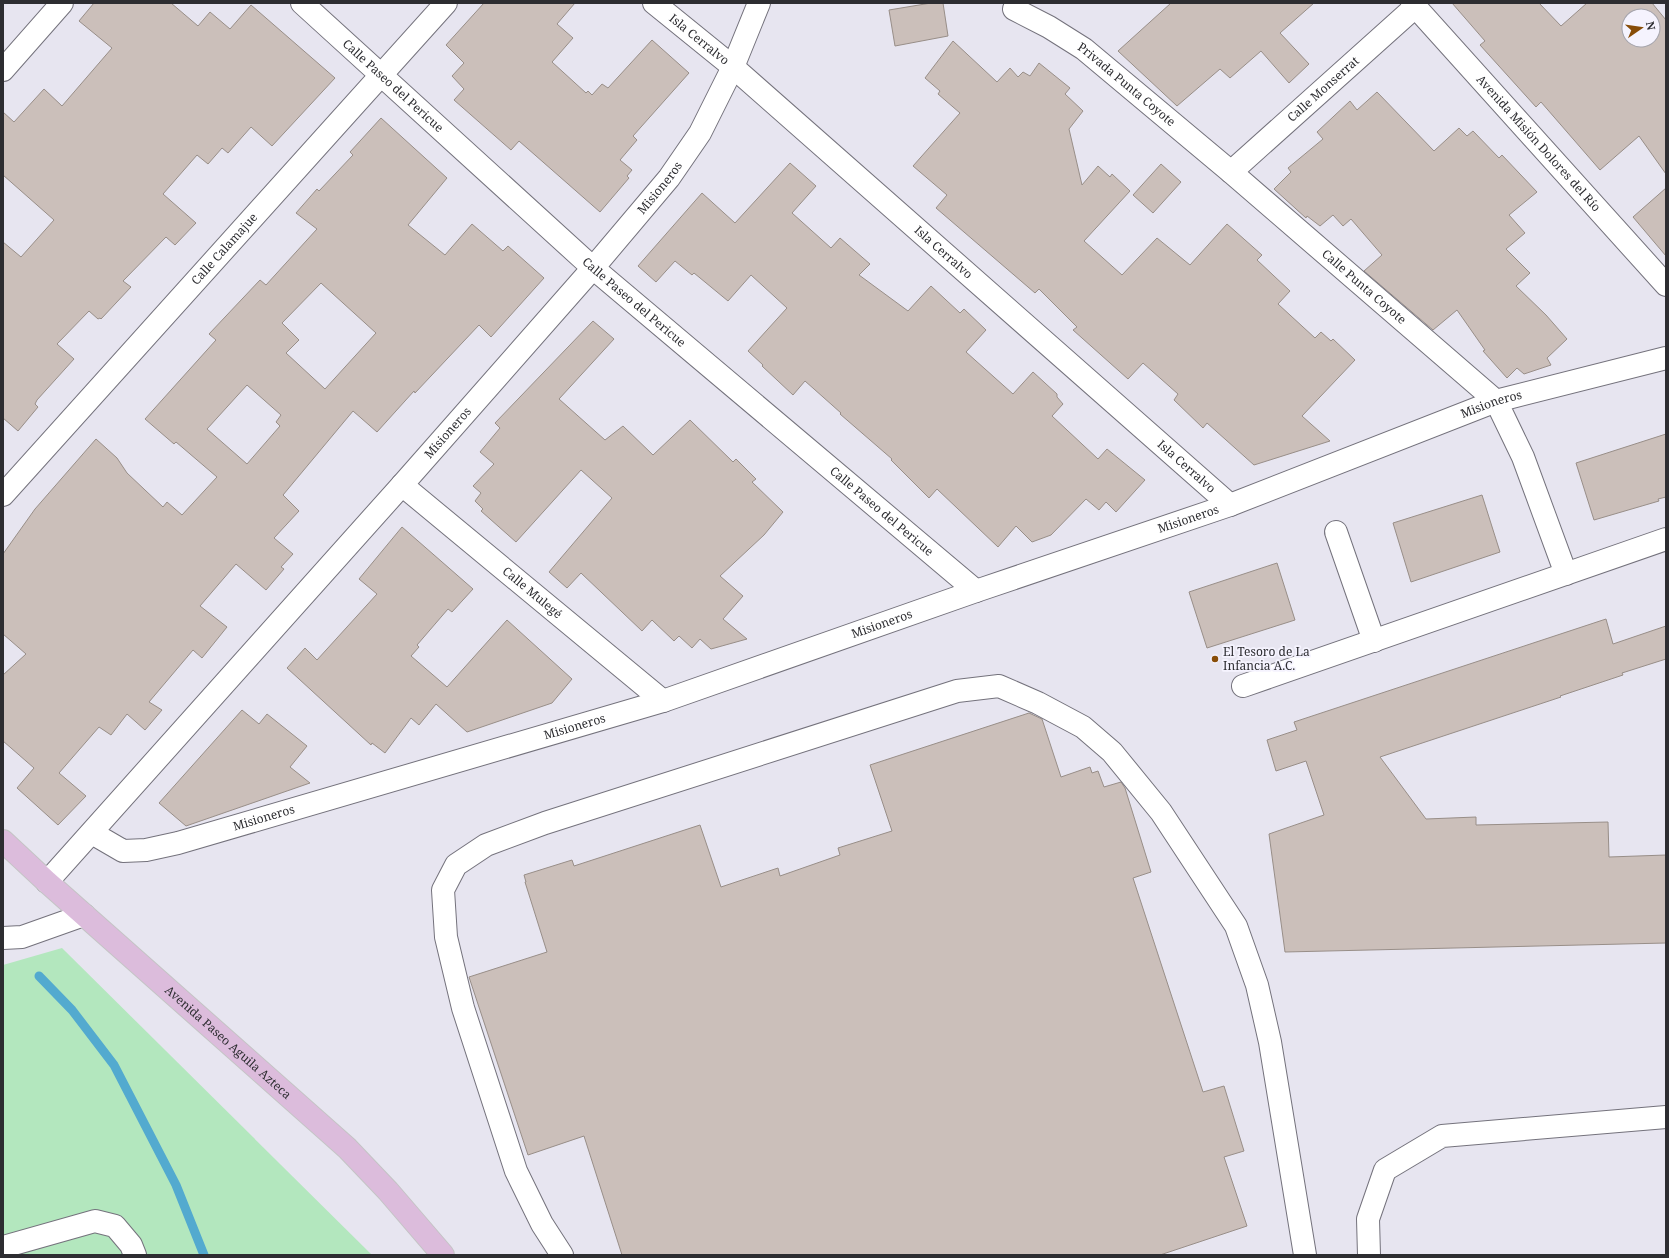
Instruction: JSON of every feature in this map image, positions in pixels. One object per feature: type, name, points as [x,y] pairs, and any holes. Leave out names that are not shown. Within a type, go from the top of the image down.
[{"type":"main road","name":"Avenida Paseo Aguila Azteca","points":[[3,841],[47,882],[347,1148],[388,1191],[443,1255]]},
{"type":"street","points":[[3,70],[62,3]]},
{"type":"street","name":"Calle Paseo del Pericue","points":[[302,3],[593,268],[976,591]]},
{"type":"street","name":"Calle Calamajue","points":[[3,495],[446,3]]},
{"type":"street","name":"Isla Cerralvo","points":[[654,3],[733,67],[1230,505]]},
{"type":"street","name":"Misioneros","points":[[47,882],[402,485],[593,268],[669,178],[700,133],[733,67],[759,3]]},
{"type":"street","name":"Calle Monserrat","points":[[1231,172],[1414,5]]},
{"type":"street","name":"Avenida Misión Dolores del Río","points":[[1414,5],[1666,284]]},
{"type":"street","name":"Privada Punta Coyote","points":[[1014,9],[1049,27],[1084,49],[1231,172]]},
{"type":"street","name":"Calle Punta Coyote","points":[[1231,172],[1496,401]]},
{"type":"street","name":"Misioneros","points":[[92,833],[123,851],[146,850],[178,843],[662,701],[976,591],[1230,505],[1496,401],[1666,358]]},
{"type":"street","points":[[1496,401],[1523,457],[1566,574]]},
{"type":"street","name":"Calle Mulegé","points":[[402,485],[662,701]]},
{"type":"street","points":[[1336,532],[1374,641]]},
{"type":"street","points":[[1243,686],[1666,539]]},
{"type":"street","points":[[562,1255],[542,1224],[516,1171],[462,1008],[446,937],[443,890],[456,865],[486,845],[545,823],[958,690],[999,686],[1038,703],[1083,727],[1112,752],[1161,812],[1236,926],[1257,985],[1270,1042],[1305,1255]]},
{"type":"street","points":[[3,938],[22,937],[84,915]]},
{"type":"street","points":[[1369,1255],[1368,1219],[1385,1170],[1442,1136],[1666,1117]]},
{"type":"street","points":[[3,1247],[95,1221],[115,1226],[131,1245],[135,1255]]},
{"type":"green space","points":[[62,948],[372,1255],[3,1255],[3,965]]},
{"type":"building","points":[[94,3],[171,3],[198,26],[210,12],[230,29],[251,5],[335,78],[272,146],[251,127],[228,153],[222,148],[208,164],[197,155],[163,194],[196,223],[175,245],[166,237],[123,281],[131,287],[101,319],[98,319],[89,311],[57,344],[74,359],[37,400],[35,404],[38,407],[18,431],[3,418],[3,242],[21,257],[54,220],[3,175],[3,112],[14,122],[44,89],[62,106],[112,48],[79,21]]},
{"type":"building","points":[[484,3],[575,3],[557,24],[573,38],[552,62],[586,93],[588,91],[592,95],[602,84],[608,88],[652,40],[689,73],[633,136],[637,140],[620,160],[632,170],[627,176],[629,178],[600,212],[519,141],[511,150],[454,100],[464,89],[452,76],[464,63],[446,45]]},
{"type":"building","points":[[931,3],[943,3],[948,36],[895,46],[889,10]]},
{"type":"building","points":[[1171,3],[1314,3],[1280,33],[1309,64],[1289,83],[1261,51],[1230,78],[1220,69],[1177,106],[1118,51]]},
{"type":"building","points":[[1452,3],[1539,3],[1561,26],[1587,3],[1652,3],[1656,8],[1621,8],[1621,48],[1661,48],[1661,14],[1666,20],[1666,174],[1639,136],[1600,170],[1541,102],[1536,107],[1480,45],[1485,41]]},
{"type":"building","points":[[953,41],[997,82],[1010,68],[1018,77],[1023,72],[1030,76],[1039,63],[1070,88],[1065,94],[1083,111],[1069,129],[1082,185],[1098,166],[1110,177],[1112,174],[1130,191],[1084,241],[1122,275],[1157,238],[1190,265],[1227,224],[1262,255],[1257,260],[1290,291],[1278,304],[1315,338],[1321,332],[1331,341],[1333,339],[1355,360],[1302,416],[1330,441],[1254,465],[1207,423],[1203,428],[1174,400],[1178,394],[1143,363],[1128,379],[1073,330],[1077,327],[1039,289],[1035,293],[936,208],[947,195],[913,166],[960,113],[938,94],[940,91],[925,78]]},
{"type":"building","points":[[1377,92],[1434,151],[1459,128],[1467,136],[1473,131],[1499,158],[1502,155],[1537,192],[1509,215],[1525,233],[1506,249],[1530,273],[1516,286],[1546,315],[1567,339],[1547,358],[1551,365],[1524,374],[1517,368],[1507,378],[1483,351],[1485,350],[1457,310],[1433,330],[1364,271],[1382,255],[1351,219],[1343,226],[1333,215],[1320,226],[1307,216],[1306,218],[1274,189],[1291,172],[1288,168],[1323,139],[1317,132],[1350,101],[1357,110]]},
{"type":"building","points":[[381,118],[447,178],[408,225],[445,255],[472,224],[503,251],[508,246],[544,278],[491,337],[479,325],[415,393],[414,391],[377,432],[353,411],[283,495],[299,511],[274,538],[293,554],[281,567],[284,569],[266,590],[236,564],[200,606],[227,627],[202,658],[193,650],[149,702],[162,710],[145,730],[127,714],[111,735],[99,727],[59,773],[86,796],[58,825],[17,788],[34,768],[3,741],[3,675],[26,654],[3,634],[3,554],[35,509],[96,439],[117,458],[127,473],[163,507],[167,502],[182,515],[217,477],[176,442],[174,444],[145,419],[216,340],[209,334],[260,280],[266,285],[317,229],[296,213],[317,189],[319,191],[353,155],[350,152]],"holes":[[[321,283],[376,333],[325,389],[286,353],[299,340],[282,323]],[[247,385],[281,415],[276,422],[280,426],[247,464],[207,429]]]},
{"type":"building","points":[[790,163],[816,186],[792,213],[831,248],[840,238],[870,264],[859,275],[908,311],[931,286],[960,313],[964,309],[986,330],[966,352],[1013,394],[1033,372],[1057,394],[1057,397],[1063,404],[1052,416],[1098,459],[1107,449],[1145,480],[1116,512],[1106,502],[1099,510],[1086,499],[1051,535],[1032,542],[1016,526],[998,547],[937,489],[929,498],[891,460],[892,459],[840,414],[841,413],[805,381],[793,395],[748,351],[787,308],[751,275],[728,301],[694,273],[692,275],[675,261],[656,282],[638,266],[702,193],[735,223]]},
{"type":"building","points":[[1161,164],[1181,182],[1153,213],[1133,195]]},
{"type":"building","points":[[1666,188],[1666,256],[1633,217]]},
{"type":"building","points":[[593,321],[614,339],[559,399],[605,440],[623,426],[653,455],[690,420],[733,462],[736,459],[756,479],[752,482],[783,512],[764,535],[720,576],[743,596],[723,619],[747,639],[711,649],[700,639],[692,648],[679,636],[674,641],[652,620],[642,631],[581,573],[567,588],[549,572],[612,498],[581,470],[516,542],[481,511],[483,509],[475,501],[481,493],[473,486],[494,464],[480,452],[500,428],[495,423]]},
{"type":"building","points":[[1666,434],[1666,497],[1658,499],[1659,501],[1594,520],[1576,463]]},
{"type":"building","points":[[1482,495],[1500,552],[1411,582],[1393,523]]},
{"type":"building","points":[[402,527],[473,589],[452,612],[448,609],[417,645],[419,647],[411,656],[447,687],[507,620],[572,679],[552,703],[467,732],[436,704],[419,725],[411,718],[385,753],[372,743],[371,745],[287,668],[305,648],[317,660],[377,594],[359,579]]},
{"type":"building","points":[[1277,563],[1295,620],[1207,648],[1189,592]]},
{"type":"building","points":[[1606,619],[1613,644],[1666,626],[1666,659],[1622,673],[1623,675],[1560,696],[1561,697],[1380,757],[1426,819],[1476,817],[1476,825],[1608,822],[1609,857],[1666,855],[1666,943],[1285,952],[1269,834],[1324,815],[1306,761],[1276,771],[1267,740],[1297,730],[1294,722]]},
{"type":"building","points":[[242,710],[259,724],[267,714],[307,746],[290,767],[310,783],[186,826],[159,803]]},
{"type":"building","points":[[1029,713],[1042,719],[1061,777],[1090,767],[1092,773],[1098,771],[1104,787],[1121,782],[1125,788],[1151,872],[1133,878],[1203,1092],[1224,1086],[1244,1151],[1224,1157],[1247,1226],[1160,1255],[622,1255],[584,1136],[528,1155],[469,977],[547,952],[524,875],[572,860],[574,866],[700,825],[721,887],[778,868],[780,876],[840,855],[838,848],[892,831],[870,765]]},
{"type":"waterway","points":[[39,976],[72,1010],[114,1065],[176,1185],[204,1255]]},
{"type":"place","name":"El Tesoro de La Infancia A.C.","points":[[1215,659]]}]
